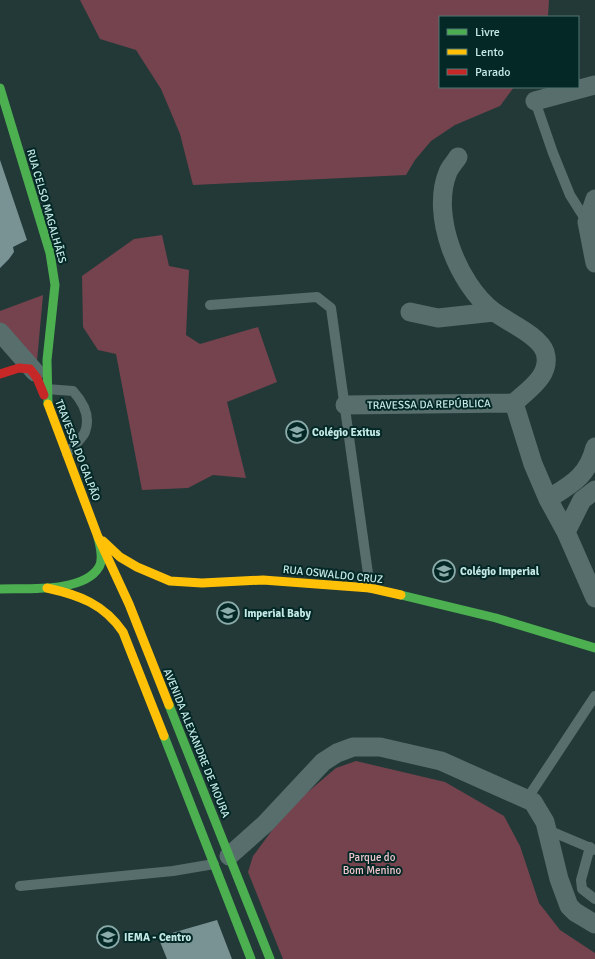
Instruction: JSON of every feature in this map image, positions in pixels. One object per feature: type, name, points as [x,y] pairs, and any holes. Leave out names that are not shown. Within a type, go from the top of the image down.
[{"type":"main road","name":"RUA CELSO MAGALHÃES","points":[[0,90],[51,260],[54,293],[47,360],[46,390],[48,404]]},
{"type":"main road","points":[[0,374],[23,366],[30,368],[34,372]]},
{"type":"main road","name":"TRAVESSA DO GALPÃO","points":[[34,372],[48,404],[98,537]]},
{"type":"main road","points":[[0,589],[47,588],[76,582],[94,574],[99,568],[101,559],[98,537]]},
{"type":"main road","name":"RUA OSWALDO CRUZ","points":[[98,537],[120,557],[137,567],[170,581],[202,583],[263,580],[370,588],[496,618],[595,648]]},
{"type":"main road","name":"AVENIDA ALEXANDRE DE MOURA","points":[[98,537],[129,604],[222,860],[251,959]]},
{"type":"main road","name":"AVENIDA ALEXANDRE DE MOURA","points":[[47,588],[74,594],[91,601],[106,610],[118,625],[222,860],[270,959]]},
{"type":"street","points":[[535,101],[595,85]]},
{"type":"street","points":[[458,157],[448,171],[442,192],[443,214],[448,240],[459,267],[470,286],[480,299],[494,312],[534,338],[545,352],[546,364],[542,378],[514,403],[533,464],[548,499],[566,532],[595,598]]},
{"type":"street","points":[[595,199],[587,222],[595,262]]},
{"type":"street","points":[[410,312],[438,318],[494,312]]},
{"type":"street","points":[[0,332],[34,372]]},
{"type":"street","name":"TRAVESSA DA REPÚBLICA","points":[[345,405],[514,403]]},
{"type":"street","points":[[548,499],[583,474],[592,458],[595,447]]},
{"type":"street","points":[[566,532],[582,500],[595,490]]},
{"type":"street","points":[[222,860],[266,824],[316,767],[329,757],[353,747],[380,747],[440,761],[527,799],[538,808],[548,830],[559,880],[569,906],[575,912],[595,924]]},
{"type":"lane","points":[[535,101],[553,153],[570,195],[587,222]]},
{"type":"lane","points":[[210,305],[317,298],[331,308],[370,588]]},
{"type":"lane","points":[[46,390],[73,391],[83,401],[87,420],[85,432],[67,454]]},
{"type":"lane","points":[[527,799],[595,696]]},
{"type":"lane","points":[[548,830],[592,848],[580,880],[582,888],[595,899]]},
{"type":"lane","points":[[20,886],[173,871],[222,860]]},
{"type":"green space","points":[[80,0],[549,0],[548,16],[439,16],[439,88],[513,88],[500,106],[455,125],[431,141],[415,160],[406,175],[193,185],[180,134],[161,89],[136,50],[100,39]]},
{"type":"green space","points":[[162,235],[169,266],[189,270],[186,335],[200,344],[258,327],[277,382],[227,402],[246,478],[213,475],[188,488],[142,490],[116,354],[98,350],[83,327],[82,276],[134,239]]},
{"type":"green space","points":[[43,295],[37,361],[0,324],[0,311]]},
{"type":"green space","name":"Parque do Bom Menino","points":[[356,761],[445,782],[504,816],[520,846],[539,903],[560,930],[595,953],[595,959],[283,959],[248,872],[253,856],[273,829],[303,796],[336,768]]},
{"type":"building","points":[[0,160],[27,240],[13,247],[14,252],[0,268]]},
{"type":"building","points":[[217,920],[232,959],[167,959],[158,937]]},
{"type":"traffic: fast","points":[[0,88],[50,253],[55,285],[47,360],[48,404]]},
{"type":"traffic: fast","points":[[0,589],[54,587],[81,581],[92,575],[99,567],[101,552],[98,537]]},
{"type":"traffic: fast","points":[[401,595],[496,618],[595,648]]},
{"type":"traffic: fast","points":[[169,705],[270,959]]},
{"type":"traffic: fast","points":[[164,736],[251,959]]},
{"type":"traffic: slow","points":[[48,404],[98,537],[129,604],[169,705]]},
{"type":"traffic: slow","points":[[103,541],[120,557],[137,567],[170,581],[202,583],[263,580],[370,588],[401,595]]},
{"type":"traffic: slow","points":[[47,588],[70,594],[90,602],[108,614],[116,622],[123,632],[164,736]]},
{"type":"traffic: jam","points":[[0,374],[19,368],[30,369],[37,378],[44,395]]},
{"type":"place","name":"Colégio Exitus","points":[[297,432]]},
{"type":"place","name":"Colégio Imperial","points":[[444,571]]},
{"type":"place","name":"Imperial Baby","points":[[228,613]]},
{"type":"place","name":"IEMA - Centro","points":[[108,937]]}]
